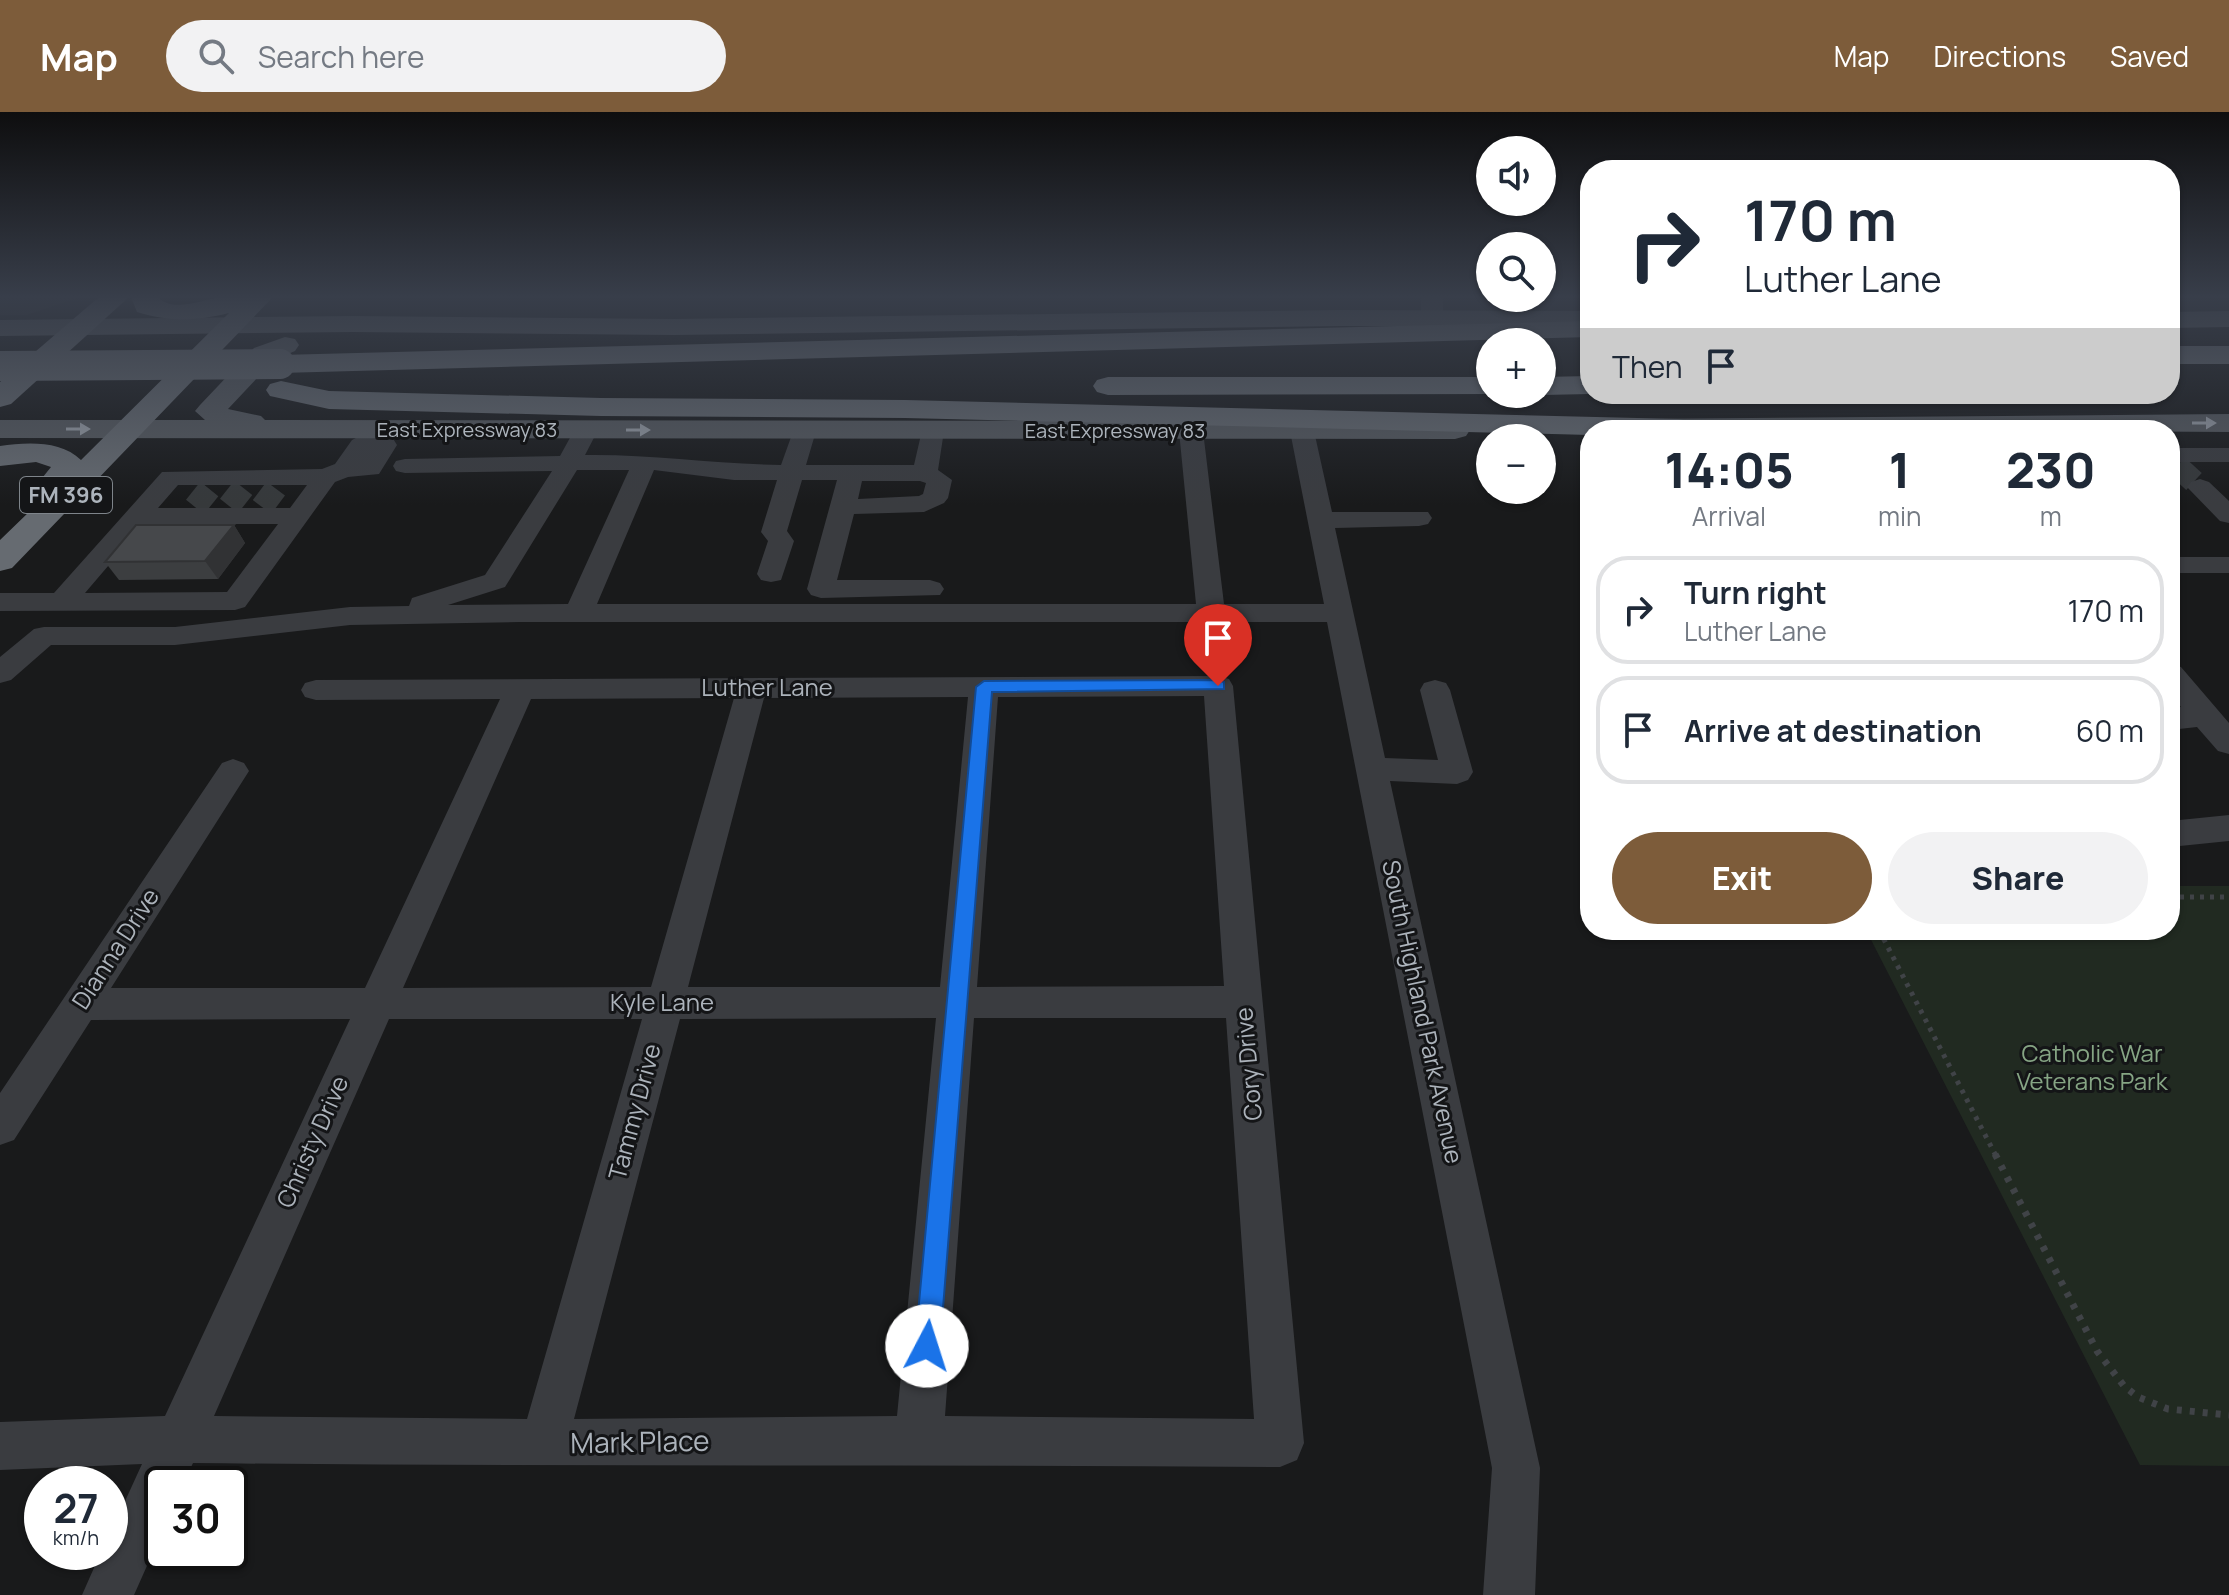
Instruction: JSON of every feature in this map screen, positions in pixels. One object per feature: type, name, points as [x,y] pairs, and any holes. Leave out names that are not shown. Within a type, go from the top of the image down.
[{"type":"highway","points":[[4,366],[274,381],[1476,386]]},
{"type":"highway","points":[[0,395],[35,366]]},
{"type":"highway","name":"FM 396","points":[[1,559],[192,366]]},
{"type":"highway","points":[[0,395],[274,381],[344,366]]},
{"type":"highway","points":[[274,381],[329,400],[601,407],[905,409],[1580,426]]},
{"type":"highway","points":[[1556,386],[1580,385]]},
{"type":"highway","points":[[0,456],[39,454],[60,457],[68,464],[65,475],[36,506],[1,559]]},
{"type":"main road","points":[[252,366],[210,411],[227,420],[336,430]]},
{"type":"main road","name":"East Expressway 83","points":[[2180,425],[2229,423]]},
{"type":"main road","name":"East Expressway 83","points":[[0,429],[336,430],[382,433],[1580,429]]},
{"type":"street","points":[[381,616],[495,581],[569,463],[586,430]]},
{"type":"street","points":[[734,472],[748,431]]},
{"type":"street","points":[[771,574],[781,541],[774,532],[804,431]]},
{"type":"street","points":[[925,473],[932,431]]},
{"type":"street","points":[[1191,431],[1211,612]]},
{"type":"street","name":"South Highland Park Avenue","points":[[1302,431],[1516,1468],[1509,1595]]},
{"type":"street","points":[[0,602],[235,601],[297,516],[361,445],[382,433]]},
{"type":"street","points":[[2180,459],[2229,455]]},
{"type":"street","points":[[578,614],[645,462]]},
{"type":"street","points":[[405,466],[645,462],[734,472],[925,473],[939,480],[935,498],[924,504],[843,507]]},
{"type":"street","points":[[138,516],[335,473]]},
{"type":"street","points":[[851,473],[821,589],[930,589]]},
{"type":"street","points":[[62,602],[171,477],[297,516]]},
{"type":"street","points":[[2200,487],[2229,515]]},
{"type":"street","points":[[1320,520],[1419,518]]},
{"type":"street","points":[[2180,565],[2229,565]]},
{"type":"street","points":[[495,581],[510,613]]},
{"type":"street","points":[[0,673],[44,636],[175,636],[350,616],[510,613],[1340,613]]},
{"type":"street","name":"Luther Lane","points":[[316,690],[1218,686]]},
{"type":"street","name":"Cory Drive","points":[[1218,686],[1280,1443]]},
{"type":"street","points":[[2180,686],[2229,743]]},
{"type":"street","points":[[919,1440],[984,687]]},
{"type":"street","name":"Tammy Drive","points":[[544,1443],[752,688]]},
{"type":"street","name":"Christy Drive","points":[[108,1595],[520,689]]},
{"type":"street","points":[[1372,769],[1457,772],[1435,690]]},
{"type":"street","points":[[2180,718],[2205,716]]},
{"type":"street","name":"Dianna Drive","points":[[0,1127],[233,771]]},
{"type":"street","points":[[2180,833],[2229,828]]},
{"type":"street","name":"Kyle Lane","points":[[80,1004],[1244,1002]]},
{"type":"street","name":"Mark Place","points":[[0,1446],[178,1439],[544,1443],[919,1440],[1280,1443]]},
{"type":"path","points":[[2180,897],[2229,897]]},
{"type":"path","points":[[1884,940],[2097,1351],[2116,1380],[2133,1395],[2157,1407],[2184,1414],[2229,1415]]},
{"type":"green space","name":"Catholic War Veterans Park","points":[[2180,886],[2229,886],[2229,1466],[2140,1465],[1871,940],[2180,940]]},
{"type":"building","points":[[136,525],[234,525],[205,561],[105,562]]},
{"type":"tunnel","points":[[2180,469],[2200,487]]},
{"type":"tunnel","points":[[195,507],[211,487]]},
{"type":"tunnel","points":[[229,506],[244,487]]},
{"type":"tunnel","points":[[262,507],[277,487]]},
{"type":"route","points":[[927,1346],[984,687],[1218,686]]}]
